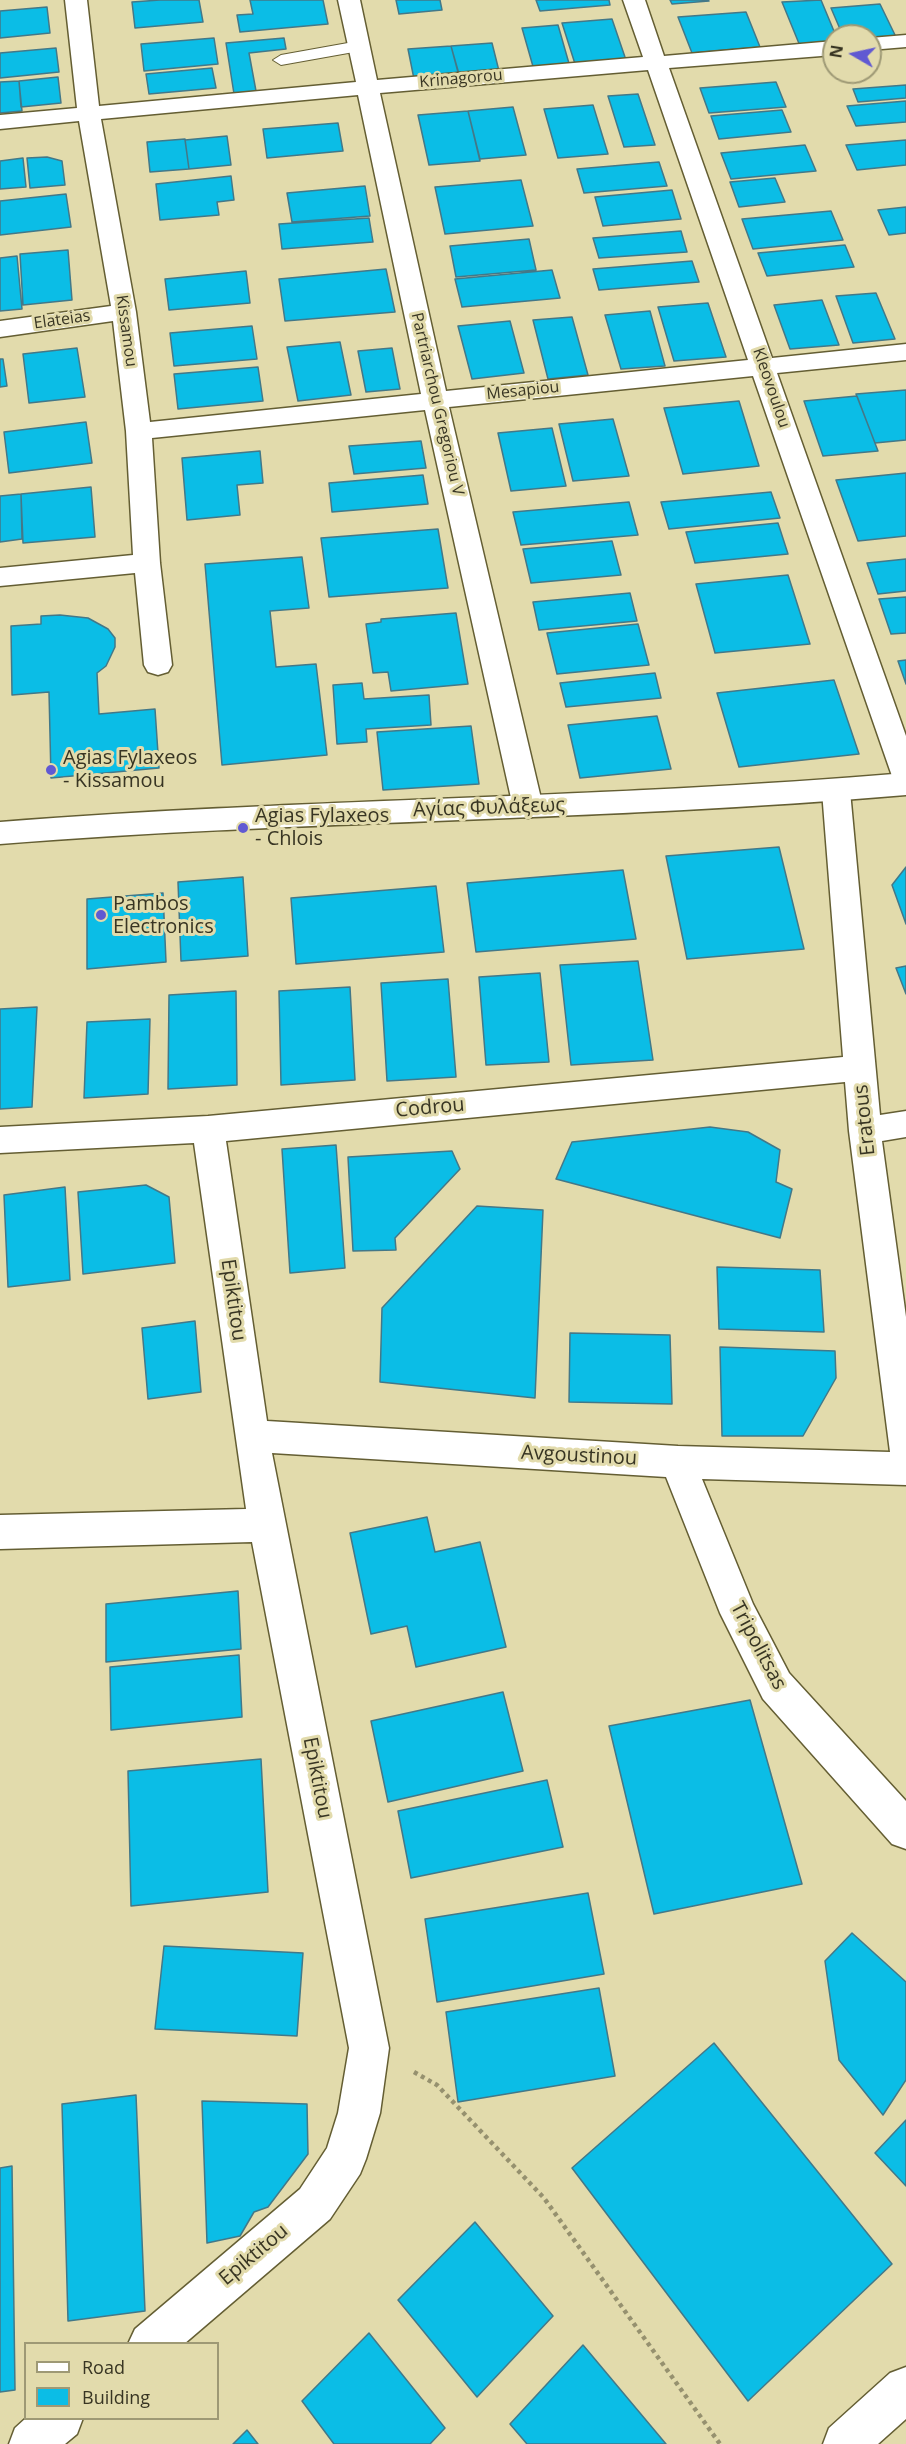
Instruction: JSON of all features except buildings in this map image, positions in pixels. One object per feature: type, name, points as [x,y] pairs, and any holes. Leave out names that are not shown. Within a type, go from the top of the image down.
[{"type":"street","name":"Kissamou","points":[[76,0],[89,112],[124,312],[140,431],[147,563],[158,665]]},
{"type":"street","name":"Partriarchou Gregoriou V","points":[[349,0],[435,400],[528,807]]},
{"type":"street","name":"Kleovoulou","points":[[634,0],[654,64],[764,367],[906,776]]},
{"type":"street","points":[[882,43],[906,41]]},
{"type":"street","name":"Krinagorou","points":[[0,122],[368,87],[822,49]]},
{"type":"street","name":"Elateias","points":[[0,329],[124,312]]},
{"type":"street","name":"Mesapiou","points":[[140,431],[906,352]]},
{"type":"street","points":[[0,577],[147,563]]},
{"type":"street","name":"Αγίας Φυλάξεως","points":[[0,833],[189,819],[528,807],[836,791],[906,784]]},
{"type":"street","name":"Eratous","points":[[836,791],[859,1068],[906,1448]]},
{"type":"street","name":"Codrou","points":[[0,1140],[208,1128],[859,1068]]},
{"type":"street","points":[[866,1131],[906,1124]]},
{"type":"street","name":"Epiktitou","points":[[151,2342],[315,2204],[345,2159],[359,2113],[369,2048],[267,1525],[208,1128]]},
{"type":"street","name":"Avgoustinou","points":[[252,1436],[678,1462],[906,1469]]},
{"type":"street","name":"Tripolitsas","points":[[678,1462],[738,1613],[776,1686],[906,1830]]},
{"type":"street","points":[[0,1532],[267,1525]]},
{"type":"street","points":[[845,2444],[906,2389]]},
{"type":"street","points":[[31,2444],[59,2420]]},
{"type":"lane","points":[[281,60],[359,46]]},
{"type":"path","points":[[369,2048],[437,2085],[544,2198],[720,2444]]},
{"type":"place","name":"Agias Fylaxeos - Kissamou","points":[[51,770]]},
{"type":"place","name":"Agias Fylaxeos - Chlois","points":[[243,828]]},
{"type":"place","name":"Pambos Electronics","points":[[101,915]]}]
